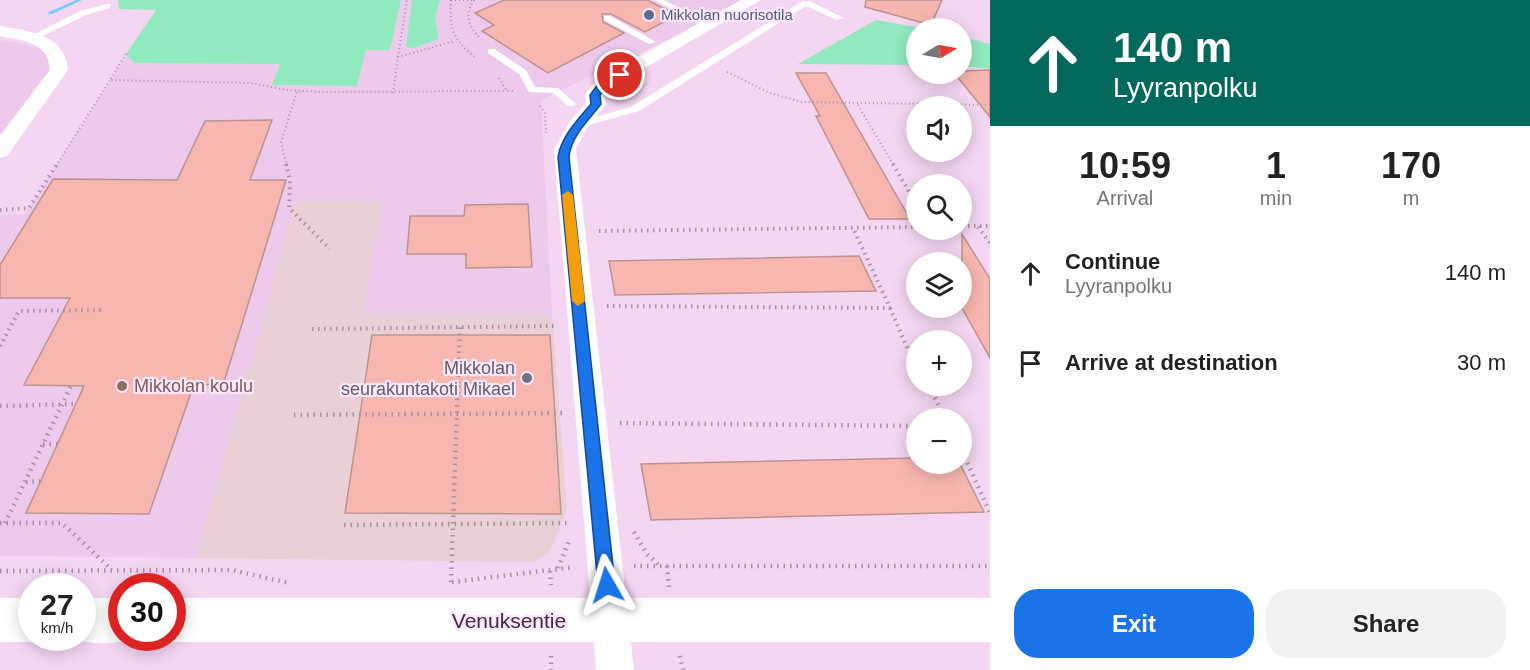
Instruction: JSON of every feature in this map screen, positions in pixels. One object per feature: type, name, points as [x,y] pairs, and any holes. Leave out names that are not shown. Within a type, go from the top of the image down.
[{"type":"street","points":[[615,670],[565,149],[575,115],[596,104],[595,95],[602,85],[753,0]]},
{"type":"street","points":[[0,31],[31,38],[52,47],[60,60],[59,70],[0,151]]},
{"type":"street","points":[[0,620],[18,620]]},
{"type":"street","name":"Venuksentie","points":[[186,621],[990,620]]},
{"type":"lane","points":[[658,0],[708,25]]},
{"type":"lane","points":[[491,51],[523,72],[532,90],[555,90],[575,115],[635,109],[806,3],[840,18]]},
{"type":"lane","points":[[31,38],[83,13],[107,6]]},
{"type":"lane","points":[[606,18],[652,42]]},
{"type":"path","points":[[393,93],[407,0]]},
{"type":"path","points":[[451,0],[473,0],[466,14],[468,26],[491,51]]},
{"type":"path","points":[[398,57],[455,41]]},
{"type":"path","points":[[0,210],[29,208],[126,54]]},
{"type":"path","points":[[703,66],[730,72],[770,93],[801,102],[990,105]]},
{"type":"path","points":[[110,80],[251,83],[266,88],[297,91],[393,93],[507,91]]},
{"type":"path","points":[[297,91],[281,143],[290,180],[289,208],[330,249]]},
{"type":"path","points":[[857,104],[906,187]]},
{"type":"path","points":[[972,226],[990,226]]},
{"type":"path","points":[[978,226],[990,243]]},
{"type":"path","points":[[592,231],[854,230],[906,227]]},
{"type":"path","points":[[854,230],[906,345]]},
{"type":"path","points":[[600,306],[890,308]]},
{"type":"path","points":[[0,346],[19,311],[104,310]]},
{"type":"path","points":[[451,582],[460,326]]},
{"type":"path","points":[[312,329],[560,326]]},
{"type":"path","points":[[71,386],[3,523],[62,523],[112,570]]},
{"type":"path","points":[[0,406],[76,405]]},
{"type":"path","points":[[294,415],[566,413]]},
{"type":"path","points":[[616,423],[906,426]]},
{"type":"path","points":[[43,444],[58,444]]},
{"type":"path","points":[[972,473],[990,513]]},
{"type":"path","points":[[25,482],[40,482]]},
{"type":"path","points":[[344,525],[574,524]]},
{"type":"path","points":[[440,582],[550,571],[558,567],[990,566]]},
{"type":"path","points":[[0,571],[232,570],[294,584]]},
{"type":"shaded area","name":"Mikkolan koulu","points":[[118,0],[750,0],[541,100],[552,314],[364,314],[382,201],[296,201],[196,558],[0,556],[0,215],[25,214],[156,10],[119,9]]},
{"type":"shaded area","points":[[5,40],[45,49],[50,58],[50,69],[0,135],[0,42]]},
{"type":"shaded area","points":[[296,201],[382,201],[364,314],[552,314],[567,509],[550,552],[534,562],[196,558]]},
{"type":"green space","points":[[118,0],[401,0],[390,50],[366,50],[357,86],[272,85],[280,64],[134,63],[126,54],[156,10],[119,9]]},
{"type":"green space","points":[[412,0],[440,0],[435,19],[439,39],[414,48],[406,47]]},
{"type":"green space","points":[[876,20],[906,25],[906,65],[798,64]]},
{"type":"green space","points":[[972,40],[990,44],[990,69],[972,67]]},
{"type":"building","points":[[504,0],[647,0],[677,15],[645,32],[611,14],[602,14],[603,22],[624,33],[548,73],[482,31],[494,25],[475,13]]},
{"type":"building","points":[[866,0],[942,0],[934,18],[906,18],[865,7]]},
{"type":"building","points":[[990,70],[990,117],[963,84],[972,84],[972,71]]},
{"type":"building","points":[[796,73],[826,73],[906,212],[906,219],[869,219],[816,116],[820,116]]},
{"type":"building","points":[[272,120],[250,180],[286,180],[223,385],[194,384],[149,514],[26,513],[84,386],[24,385],[70,298],[0,298],[0,265],[53,179],[177,180],[205,121]]},
{"type":"building","points":[[528,204],[532,267],[466,268],[466,254],[407,254],[410,216],[464,216],[465,205]]},
{"type":"building","points":[[962,240],[966,240],[990,279],[990,358],[968,318],[972,318],[972,252],[962,252]]},
{"type":"building","points":[[859,256],[876,291],[615,295],[609,261]]},
{"type":"building","points":[[372,335],[550,335],[561,514],[345,513]]},
{"type":"building","points":[[906,458],[906,474],[965,474],[984,512],[651,520],[641,464]]},
{"type":"waterway","points":[[50,13],[80,0]]},
{"type":"slow traffic","points":[[568,195],[578,301]]},
{"type":"place","name":"Mikkolan nuorisotila","points":[[649,15]]},
{"type":"place","name":"Mikkolan seurakuntakoti Mikael","points":[[527,378]]},
{"type":"place","name":"Mikkolan koulu","points":[[122,386]]},
{"type":"route","points":[[607,585],[564,157],[565,149],[578,125],[596,104],[595,95],[602,85],[620,75]]}]
